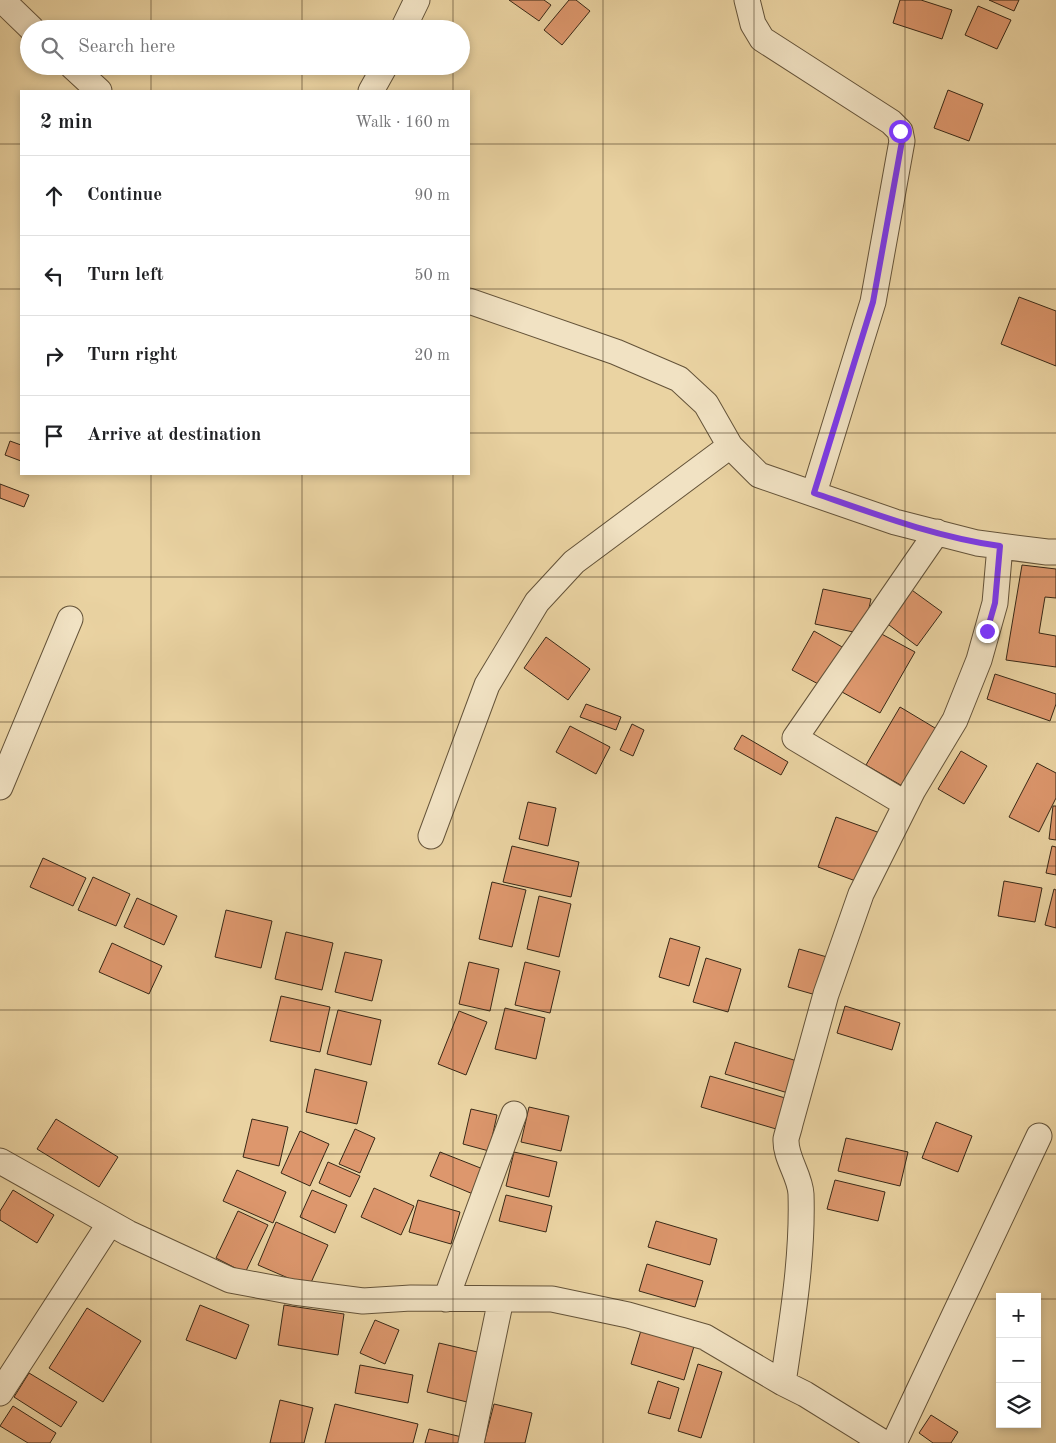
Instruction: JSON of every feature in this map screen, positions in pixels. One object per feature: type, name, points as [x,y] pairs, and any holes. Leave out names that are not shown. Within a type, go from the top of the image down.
[{"type":"street","points":[[2,0],[23,20]]},
{"type":"street","points":[[407,20],[417,0]]},
{"type":"street","points":[[747,0],[753,24],[762,39],[891,122],[900,131],[902,141],[873,302],[814,493]]},
{"type":"street","points":[[82,75],[98,90]]},
{"type":"street","points":[[372,90],[379,75]]},
{"type":"street","points":[[470,300],[616,352],[678,379],[706,404],[730,446],[759,475],[895,522],[977,543],[1056,552]]},
{"type":"street","points":[[431,836],[487,686],[537,602],[574,562],[730,446]]},
{"type":"street","points":[[906,804],[795,738],[937,532]]},
{"type":"street","points":[[783,1383],[799,1262],[801,1198],[801,1191],[786,1140],[826,994],[861,894],[906,804],[955,720],[979,660],[995,603],[1000,546]]},
{"type":"street","points":[[0,787],[70,619]]},
{"type":"street","points":[[446,1299],[514,1114]]},
{"type":"street","points":[[894,1443],[1039,1136]]},
{"type":"street","points":[[0,1161],[128,1233],[230,1280],[294,1292],[363,1301],[411,1298],[552,1299],[628,1315],[705,1337],[805,1394],[884,1443]]},
{"type":"street","points":[[0,1393],[110,1223]]},
{"type":"street","points":[[471,1443],[501,1300]]},
{"type":"building","points":[[509,0],[544,0],[551,5],[539,21]]},
{"type":"building","points":[[569,0],[576,0],[590,11],[562,45],[544,30]]},
{"type":"building","points":[[900,0],[921,0],[952,10],[942,39],[893,23]]},
{"type":"building","points":[[989,0],[1019,0],[1014,11]]},
{"type":"building","points":[[978,6],[1011,20],[997,49],[965,35]]},
{"type":"building","points":[[948,90],[983,104],[969,141],[934,128]]},
{"type":"building","points":[[1019,297],[1056,311],[1056,366],[1001,344]]},
{"type":"building","points":[[10,441],[20,445],[20,461],[5,455]]},
{"type":"building","points":[[0,484],[29,495],[24,507],[0,498]]},
{"type":"building","points":[[1022,565],[1056,569],[1056,598],[1045,597],[1039,633],[1056,636],[1056,667],[1006,660]]},
{"type":"building","points":[[909,588],[942,612],[917,646],[885,622]]},
{"type":"building","points":[[823,589],[871,599],[863,634],[815,624]]},
{"type":"building","points":[[814,631],[844,648],[822,686],[792,670]]},
{"type":"building","points":[[876,631],[915,652],[880,713],[842,692]]},
{"type":"building","points":[[546,637],[590,669],[568,700],[524,668]]},
{"type":"building","points":[[995,674],[1056,694],[1056,704],[1050,721],[987,699]]},
{"type":"building","points":[[586,704],[621,717],[616,730],[580,717]]},
{"type":"building","points":[[900,707],[945,734],[911,791],[866,765]]},
{"type":"building","points":[[632,724],[644,730],[633,756],[620,750]]},
{"type":"building","points":[[570,726],[610,747],[596,774],[556,752]]},
{"type":"building","points":[[742,735],[788,762],[781,775],[734,749]]},
{"type":"building","points":[[961,751],[987,766],[964,804],[938,789]]},
{"type":"building","points":[[1037,763],[1056,773],[1056,798],[1039,832],[1009,817]]},
{"type":"building","points":[[528,802],[556,808],[548,846],[519,839]]},
{"type":"building","points":[[1053,806],[1056,806],[1056,840],[1049,839]]},
{"type":"building","points":[[836,817],[880,833],[861,883],[818,867]]},
{"type":"building","points":[[512,846],[579,862],[571,897],[503,882]]},
{"type":"building","points":[[1052,846],[1056,847],[1056,875],[1046,873]]},
{"type":"building","points":[[43,858],[86,878],[73,906],[30,887]]},
{"type":"building","points":[[93,877],[130,894],[116,926],[78,910]]},
{"type":"building","points":[[1004,881],[1042,888],[1035,922],[998,916]]},
{"type":"building","points":[[492,882],[526,890],[512,947],[479,939]]},
{"type":"building","points":[[1054,889],[1056,890],[1056,928],[1045,925]]},
{"type":"building","points":[[539,896],[571,904],[559,957],[527,949]]},
{"type":"building","points":[[137,898],[177,916],[164,945],[124,927]]},
{"type":"building","points":[[226,910],[272,921],[261,968],[215,957]]},
{"type":"building","points":[[286,932],[333,943],[322,990],[275,979]]},
{"type":"building","points":[[670,938],[700,947],[689,986],[659,977]]},
{"type":"building","points":[[112,943],[162,966],[149,994],[99,972]]},
{"type":"building","points":[[799,949],[834,959],[823,997],[788,987]]},
{"type":"building","points":[[345,952],[382,960],[372,1001],[335,992]]},
{"type":"building","points":[[706,958],[741,969],[728,1012],[693,1002]]},
{"type":"building","points":[[469,962],[499,969],[490,1011],[459,1004]]},
{"type":"building","points":[[525,962],[560,971],[550,1013],[515,1005]]},
{"type":"building","points":[[281,996],[330,1007],[320,1052],[270,1041]]},
{"type":"building","points":[[845,1006],[900,1023],[892,1050],[837,1033]]},
{"type":"building","points":[[505,1008],[545,1018],[536,1059],[495,1049]]},
{"type":"building","points":[[338,1010],[381,1020],[371,1065],[327,1054]]},
{"type":"building","points":[[459,1011],[487,1022],[466,1075],[438,1064]]},
{"type":"building","points":[[735,1042],[797,1061],[788,1093],[725,1074]]},
{"type":"building","points":[[315,1069],[367,1082],[357,1124],[306,1112]]},
{"type":"building","points":[[710,1076],[792,1100],[783,1131],[701,1107]]},
{"type":"building","points":[[529,1107],[569,1116],[561,1151],[521,1142]]},
{"type":"building","points":[[471,1109],[497,1115],[489,1151],[463,1144]]},
{"type":"building","points":[[56,1119],[118,1157],[99,1187],[37,1149]]},
{"type":"building","points":[[252,1119],[288,1127],[279,1166],[243,1157]]},
{"type":"building","points":[[936,1122],[972,1136],[958,1172],[922,1158]]},
{"type":"building","points":[[355,1129],[375,1138],[360,1173],[339,1164]]},
{"type":"building","points":[[300,1131],[329,1144],[310,1186],[281,1173]]},
{"type":"building","points":[[846,1138],[908,1152],[900,1186],[838,1171]]},
{"type":"building","points":[[440,1152],[483,1169],[473,1194],[430,1176]]},
{"type":"building","points":[[514,1152],[557,1162],[549,1197],[506,1186]]},
{"type":"building","points":[[328,1162],[360,1176],[350,1197],[319,1183]]},
{"type":"building","points":[[237,1170],[286,1192],[273,1223],[223,1201]]},
{"type":"building","points":[[835,1180],[885,1192],[878,1221],[827,1209]]},
{"type":"building","points":[[374,1188],[414,1206],[401,1235],[361,1217]]},
{"type":"building","points":[[13,1190],[54,1215],[37,1243],[0,1220],[0,1211]]},
{"type":"building","points":[[312,1190],[347,1205],[335,1233],[300,1217]]},
{"type":"building","points":[[506,1195],[552,1206],[546,1232],[499,1221]]},
{"type":"building","points":[[418,1200],[460,1212],[451,1244],[409,1232]]},
{"type":"building","points":[[238,1211],[268,1225],[245,1273],[216,1258]]},
{"type":"building","points":[[656,1221],[717,1239],[710,1265],[648,1247]]},
{"type":"building","points":[[276,1222],[328,1245],[309,1287],[258,1265]]},
{"type":"building","points":[[647,1264],[703,1281],[695,1307],[639,1291]]},
{"type":"building","points":[[200,1305],[249,1325],[236,1359],[186,1340]]},
{"type":"building","points":[[284,1305],[344,1314],[338,1355],[278,1345]]},
{"type":"building","points":[[87,1308],[141,1341],[103,1402],[49,1368]]},
{"type":"building","points":[[375,1320],[399,1330],[385,1364],[360,1353]]},
{"type":"building","points":[[642,1327],[695,1343],[684,1380],[631,1364]]},
{"type":"building","points":[[439,1343],[486,1354],[475,1404],[427,1392]]},
{"type":"building","points":[[698,1364],[722,1372],[701,1438],[678,1431]]},
{"type":"building","points":[[360,1365],[413,1375],[408,1403],[355,1393]]},
{"type":"building","points":[[29,1373],[77,1402],[61,1427],[14,1397]]},
{"type":"building","points":[[658,1381],[679,1388],[670,1419],[648,1413]]},
{"type":"building","points":[[280,1400],[313,1408],[304,1443],[270,1443]]},
{"type":"building","points":[[335,1404],[418,1424],[413,1443],[325,1443]]},
{"type":"building","points":[[494,1404],[532,1413],[525,1443],[484,1443]]},
{"type":"building","points":[[13,1406],[56,1433],[50,1443],[28,1443],[0,1426]]},
{"type":"building","points":[[931,1415],[958,1432],[951,1443],[933,1443],[919,1433]]},
{"type":"building","points":[[429,1429],[466,1438],[465,1443],[425,1443]]},
{"type":"route","points":[[900,131],[902,141],[873,302],[814,493],[895,522],[977,543],[1000,546],[995,603],[987,631]]}]
